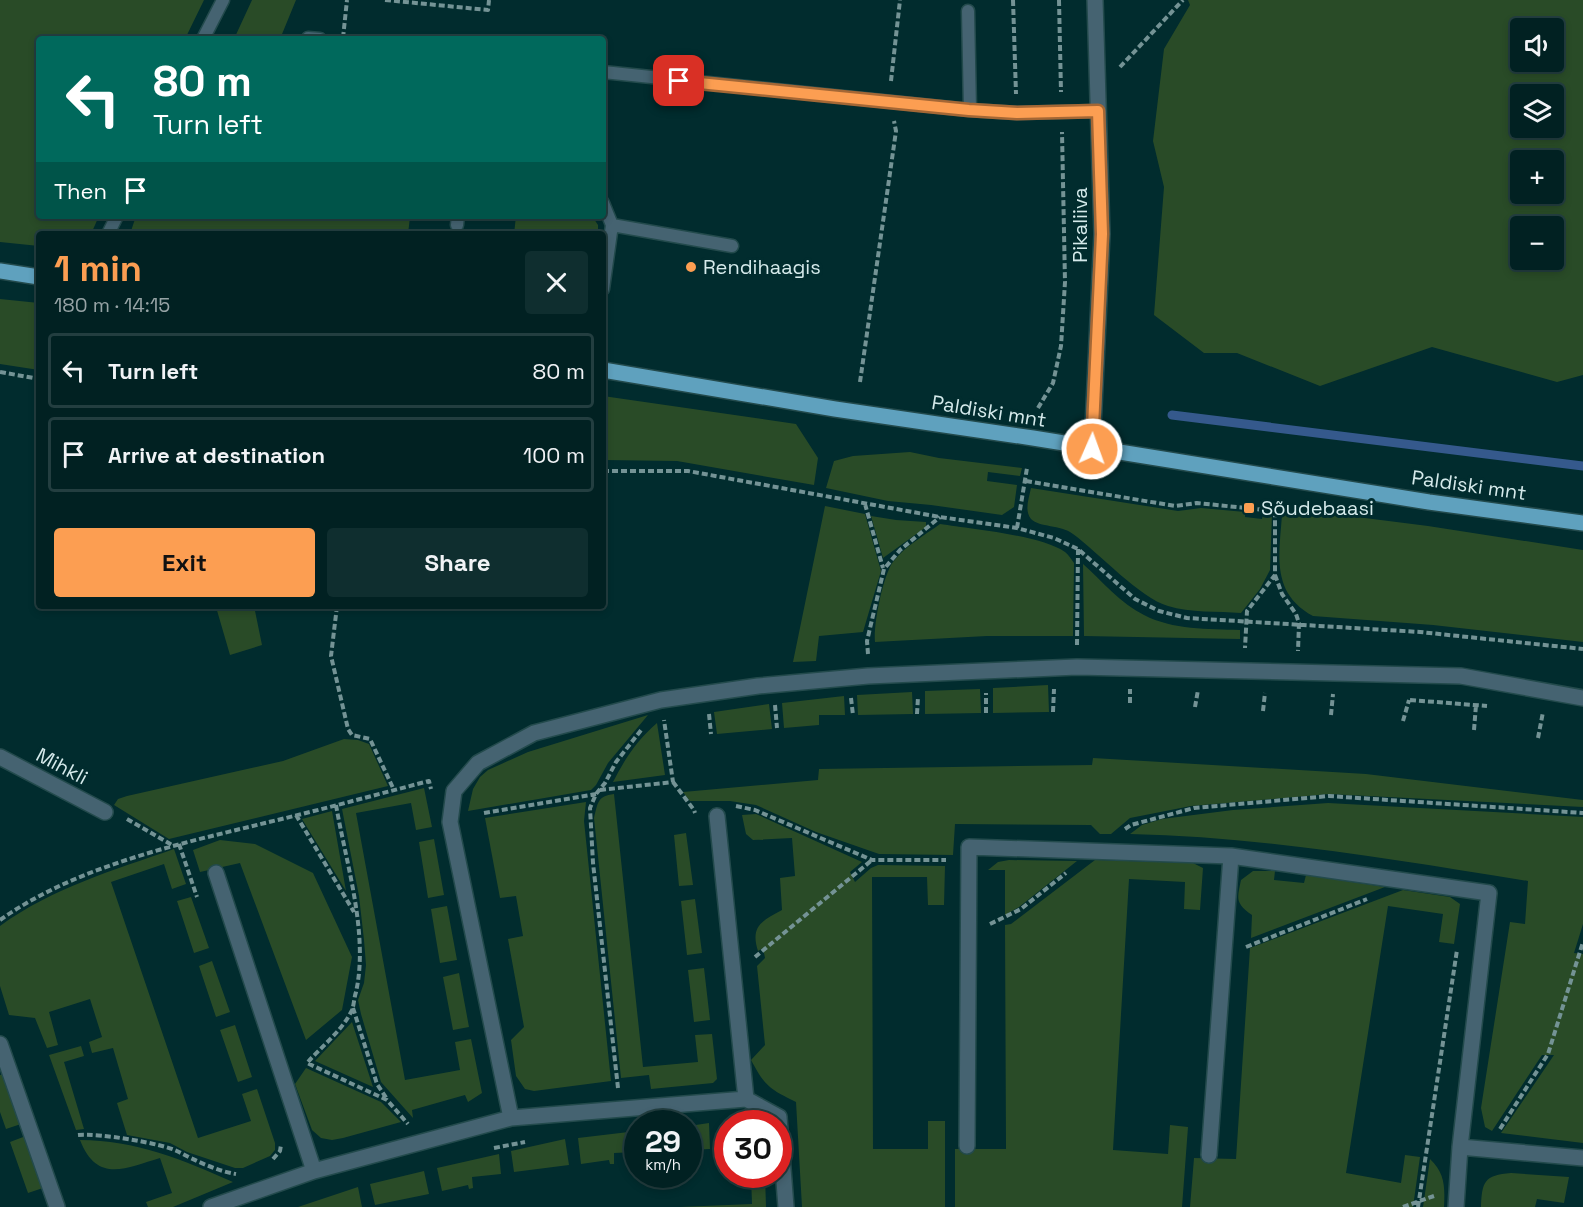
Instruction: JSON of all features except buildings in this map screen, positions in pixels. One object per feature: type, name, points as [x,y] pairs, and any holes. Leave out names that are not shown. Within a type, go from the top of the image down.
[{"type":"main road","points":[[0,271],[36,277]]},
{"type":"main road","name":"Paldiski mnt","points":[[606,370],[1092,449],[1341,486],[1429,502],[1583,523]]},
{"type":"street","name":"Pikaliiva","points":[[1092,449],[1102,234],[1095,0]]},
{"type":"street","points":[[503,1120],[450,822],[454,791],[478,763],[534,733],[661,700],[758,686],[868,676],[1077,667],[1461,676],[1583,698]]},
{"type":"street","name":"Mihkli","points":[[0,757],[105,812]]},
{"type":"street","points":[[716,809],[746,1099]]},
{"type":"street","points":[[967,1146],[969,847],[1231,855],[1489,893],[1460,1147],[1456,1207]]},
{"type":"street","points":[[1209,1155],[1231,855]]},
{"type":"street","points":[[216,873],[314,1171]]},
{"type":"street","points":[[0,1044],[57,1207]]},
{"type":"street","points":[[211,1207],[314,1171],[503,1120],[746,1099],[779,1117],[786,1207]]},
{"type":"street","points":[[1460,1147],[1583,1158]]},
{"type":"lane","points":[[205,36],[223,0]]},
{"type":"lane","points":[[968,11],[969,110]]},
{"type":"lane","points":[[606,72],[969,110],[1017,113],[1098,111]]},
{"type":"lane","points":[[606,210],[612,225],[606,268]]},
{"type":"lane","points":[[612,225],[732,246]]},
{"type":"path","points":[[343,36],[347,0]]},
{"type":"path","points":[[385,0],[488,10],[489,0]]},
{"type":"path","points":[[860,382],[896,131],[889,101],[900,0]]},
{"type":"path","points":[[1013,0],[1017,113]]},
{"type":"path","points":[[1038,408],[1053,383],[1061,346],[1065,282],[1059,0]]},
{"type":"path","points":[[1098,92],[1183,0]]},
{"type":"path","points":[[0,372],[36,378]]},
{"type":"path","points":[[1017,528],[1027,468]]},
{"type":"path","points":[[606,471],[688,471],[940,517],[1017,528],[1054,538],[1078,549],[1135,599],[1159,611],[1186,618],[1420,632],[1583,650]]},
{"type":"path","points":[[1026,481],[1175,506],[1197,503],[1275,511],[1275,575],[1282,594],[1296,614],[1299,623],[1298,672]]},
{"type":"path","points":[[864,503],[884,569]]},
{"type":"path","points":[[853,715],[850,692],[869,690],[867,641],[884,569],[900,550],[940,517]]},
{"type":"path","points":[[1077,667],[1078,549]]},
{"type":"path","points":[[1243,670],[1247,611],[1275,575]]},
{"type":"path","points":[[337,609],[331,656],[348,729],[352,735],[370,739],[394,790]]},
{"type":"path","points":[[1053,712],[1054,681]]},
{"type":"path","points":[[986,713],[987,684]]},
{"type":"path","points":[[1195,707],[1198,686]]},
{"type":"path","points":[[917,714],[918,687]]},
{"type":"path","points":[[1263,711],[1265,689]]},
{"type":"path","points":[[1324,693],[1344,695]]},
{"type":"path","points":[[1331,714],[1333,694]]},
{"type":"path","points":[[1398,699],[1488,706]]},
{"type":"path","points":[[774,700],[777,728]]},
{"type":"path","points":[[1403,721],[1409,700]]},
{"type":"path","points":[[1474,730],[1476,705]]},
{"type":"path","points":[[709,708],[711,734]]},
{"type":"path","points":[[1532,709],[1553,711]]},
{"type":"path","points":[[1538,738],[1544,710]]},
{"type":"path","points":[[600,790],[673,782],[664,717],[673,715]]},
{"type":"path","points":[[619,1109],[589,820],[590,808],[596,794],[616,762],[644,727]]},
{"type":"path","points":[[0,920],[36,897],[59,887],[106,868],[179,844],[429,781],[433,798]]},
{"type":"path","points":[[484,813],[596,794]]},
{"type":"path","points":[[968,934],[1021,909],[1131,825],[1194,808],[1329,796],[1583,813]]},
{"type":"path","points":[[336,805],[356,915],[360,964],[353,1008],[347,1019],[307,1063],[387,1100]]},
{"type":"path","points":[[694,810],[756,810],[872,860],[968,860]]},
{"type":"path","points":[[105,812],[130,820],[172,846]]},
{"type":"path","points":[[296,815],[342,896],[356,915]]},
{"type":"path","points":[[179,844],[200,904]]},
{"type":"path","points":[[733,974],[872,860]]},
{"type":"path","points":[[1223,962],[1251,944],[1371,897]]},
{"type":"path","points":[[1486,1149],[1548,1054],[1583,942]]},
{"type":"path","points":[[1418,1207],[1458,948]]},
{"type":"path","points":[[353,1008],[377,1084],[387,1100],[407,1120],[417,1143]]},
{"type":"path","points":[[502,1147],[503,1120]]},
{"type":"path","points":[[78,1135],[95,1135],[149,1144],[178,1151],[186,1157],[234,1174],[245,1171]]},
{"type":"path","points":[[265,1163],[276,1158],[280,1151],[281,1140]]},
{"type":"path","points":[[491,1149],[534,1140]]},
{"type":"path","points":[[1403,1207],[1457,1188]]},
{"type":"green space","points":[[0,0],[204,0],[186,36],[36,36],[36,219],[98,219],[92,231],[36,231],[36,246],[0,242]]},
{"type":"green space","points":[[252,0],[296,0],[281,36],[235,36]]},
{"type":"green space","points":[[1188,0],[1583,0],[1583,375],[1557,382],[1432,347],[1320,386],[1237,353],[1204,353],[1154,315],[1164,187],[1153,141],[1164,49],[1190,5]]},
{"type":"green space","points":[[135,219],[410,219],[408,231],[131,231]]},
{"type":"green space","points":[[516,219],[594,219],[598,225],[598,231],[514,231]]},
{"type":"green space","points":[[0,299],[36,303],[36,370],[0,364]]},
{"type":"green space","points":[[606,396],[796,424],[818,458],[814,485],[677,461],[606,460]]},
{"type":"green space","points":[[910,452],[939,458],[1022,468],[1020,476],[988,472],[987,481],[1017,485],[1014,507],[1002,515],[888,501],[826,488],[834,461],[853,456]]},
{"type":"green space","points":[[1031,488],[1178,511],[1201,508],[1245,512],[1245,517],[1262,519],[1263,514],[1272,514],[1270,570],[1260,589],[1241,613],[1195,611],[1168,606],[1132,585],[1073,534],[1031,519],[1027,508]]},
{"type":"green space","points":[[825,506],[865,514],[881,571],[863,632],[819,636],[816,661],[793,662]]},
{"type":"green space","points":[[1286,508],[1428,526],[1583,550],[1583,642],[1433,625],[1313,616],[1299,607],[1284,585],[1279,559],[1282,515],[1287,515]]},
{"type":"green space","points":[[871,516],[926,522],[926,527],[883,558]]},
{"type":"green space","points":[[940,524],[1023,537],[1054,546],[1066,553],[1074,563],[1073,636],[987,636],[875,642],[880,601],[889,569],[903,551]]},
{"type":"green space","points":[[1083,564],[1120,599],[1144,615],[1179,626],[1240,630],[1240,639],[1084,636]]},
{"type":"green space","points":[[217,609],[255,609],[262,645],[230,655]]},
{"type":"green space","points":[[1048,685],[1049,712],[993,713],[993,688]]},
{"type":"green space","points":[[980,689],[981,713],[925,714],[925,691]]},
{"type":"green space","points":[[912,692],[913,714],[858,715],[857,695]]},
{"type":"green space","points":[[844,696],[845,715],[819,715],[819,725],[784,728],[782,703]]},
{"type":"green space","points":[[769,704],[772,729],[717,734],[714,712]]},
{"type":"green space","points":[[648,715],[608,763],[591,790],[468,811],[473,789],[480,777],[488,770],[528,752]]},
{"type":"green space","points":[[657,723],[665,775],[613,782],[632,750]]},
{"type":"green space","points":[[344,739],[369,744],[388,786],[169,839],[114,805],[118,799],[127,796],[283,761]]},
{"type":"green space","points":[[1093,758],[1366,774],[1583,800],[1583,807],[1329,794],[1191,806],[1130,818],[1111,834],[1100,834],[1091,825],[955,824],[953,855],[879,854],[816,832],[756,805],[730,801],[690,801],[683,792],[818,780],[819,769],[1092,765]]},
{"type":"green space","points":[[424,788],[432,827],[416,830],[411,803],[356,813],[405,1080],[460,1070],[455,1042],[471,1039],[482,1093],[468,1102],[465,1095],[412,1110],[413,1118],[381,1082],[361,1014],[358,1000],[364,983],[366,965],[364,940],[359,896],[342,809]]},
{"type":"green space","points":[[614,794],[643,1067],[698,1062],[695,1035],[712,1034],[717,1079],[713,1083],[651,1089],[649,1075],[621,1078],[594,818],[601,799]]},
{"type":"green space","points":[[586,802],[584,821],[611,1081],[534,1091],[525,1089],[516,1076],[511,1040],[524,1027],[508,939],[523,936],[516,896],[500,898],[485,818]]},
{"type":"green space","points":[[1328,803],[1583,817],[1583,924],[1574,953],[1583,954],[1583,1143],[1501,1133],[1554,1055],[1542,1055],[1492,1131],[1485,1127],[1481,1108],[1510,922],[1525,924],[1528,881],[1280,845],[1130,834],[1142,825],[1162,819],[1233,810]]},
{"type":"green space","points":[[332,811],[346,891],[302,819]]},
{"type":"green space","points":[[756,814],[862,862],[850,872],[855,882],[878,865],[945,866],[944,905],[928,905],[927,877],[872,877],[873,1149],[928,1149],[928,1121],[945,1121],[945,1207],[802,1207],[796,1102],[769,1086],[751,1060],[765,1045],[757,966],[765,958],[763,948],[758,951],[757,930],[764,921],[782,910],[780,878],[795,876],[792,838],[753,840],[746,834],[742,815]]},
{"type":"green space","points":[[686,833],[693,885],[679,886],[674,835]]},
{"type":"green space","points":[[434,839],[444,895],[428,898],[419,842]]},
{"type":"green space","points":[[220,840],[255,844],[313,873],[352,957],[342,1010],[306,1040],[240,863],[200,872],[193,850]]},
{"type":"green space","points":[[174,849],[186,884],[172,889],[164,864],[111,882],[198,1138],[251,1121],[242,1094],[257,1089],[275,1143],[275,1150],[270,1156],[243,1168],[235,1168],[187,1152],[170,1143],[127,1135],[117,1103],[128,1099],[113,1048],[92,1053],[89,1042],[102,1037],[90,999],[49,1012],[58,1045],[47,1048],[35,1018],[9,1015],[0,986],[0,926],[62,890]]},
{"type":"green space","points":[[1009,860],[1077,861],[1019,907],[1005,915],[1005,870],[988,870],[998,862]]},
{"type":"green space","points":[[1095,860],[1193,863],[1203,868],[1200,910],[1184,909],[1185,882],[1129,879],[1113,1150],[1168,1154],[1170,1125],[1188,1127],[1182,1207],[955,1207],[955,1149],[1006,1149],[1005,925],[1011,924]]},
{"type":"green space","points":[[1253,871],[1275,871],[1274,880],[1304,883],[1306,875],[1385,887],[1251,938],[1252,915],[1240,904],[1238,896],[1241,880]]},
{"type":"green space","points":[[1403,890],[1450,897],[1460,904],[1454,944],[1439,942],[1443,914],[1388,906],[1346,1173],[1401,1183],[1405,1155],[1420,1157],[1413,1207],[1190,1207],[1194,1158],[1236,1159],[1250,948]]},
{"type":"green space","points":[[191,897],[209,948],[194,953],[177,901]]},
{"type":"green space","points":[[695,899],[702,953],[687,955],[681,901]]},
{"type":"green space","points":[[447,906],[457,960],[440,963],[431,909]]},
{"type":"green space","points":[[212,961],[230,1012],[216,1017],[199,966]]},
{"type":"green space","points":[[704,968],[710,1020],[694,1022],[688,970]]},
{"type":"green space","points":[[459,973],[469,1027],[453,1030],[443,977]]},
{"type":"green space","points":[[352,1022],[373,1087],[315,1061]]},
{"type":"green space","points":[[235,1025],[252,1077],[238,1082],[220,1030]]},
{"type":"green space","points":[[81,1046],[84,1056],[64,1062],[84,1129],[76,1130],[49,1055]]},
{"type":"green space","points":[[306,1068],[381,1102],[401,1122],[343,1138],[332,1140],[321,1138],[312,1130],[295,1084]]},
{"type":"green space","points":[[10,1072],[27,1122],[6,1129],[0,1112],[0,1075]]},
{"type":"green space","points":[[709,1123],[710,1149],[702,1149],[702,1124]]},
{"type":"green space","points":[[624,1133],[624,1153],[614,1153],[614,1164],[610,1164],[609,1160],[581,1164],[578,1138]]},
{"type":"green space","points":[[31,1134],[49,1186],[28,1193],[10,1142]]},
{"type":"green space","points":[[565,1139],[569,1165],[514,1172],[511,1151]]},
{"type":"green space","points":[[80,1140],[140,1147],[178,1159],[233,1182],[173,1207],[148,1207],[146,1202],[172,1193],[160,1158],[136,1166],[104,1168],[95,1163],[87,1154]]},
{"type":"green space","points":[[499,1154],[501,1174],[472,1177],[473,1188],[469,1189],[468,1185],[442,1191],[437,1168]]},
{"type":"green space","points":[[1430,1159],[1439,1170],[1443,1181],[1444,1207],[1423,1207]]},
{"type":"green space","points":[[424,1171],[429,1194],[375,1205],[370,1184]]},
{"type":"green space","points":[[1511,1173],[1569,1177],[1564,1203],[1537,1199],[1535,1207],[1481,1207],[1482,1191],[1486,1181],[1495,1176]]},
{"type":"green space","points":[[358,1187],[362,1207],[298,1207]]},
{"type":"green space","points":[[751,1188],[765,1188],[766,1207],[679,1207],[752,1204]]},
{"type":"waterway","points":[[1172,415],[1583,466]]},
{"type":"place","name":"Rendihaagis","points":[[691,267]]},
{"type":"place","name":"Sõudebaasi","points":[[1249,508]]},
{"type":"route","points":[[679,81],[969,110],[1017,113],[1098,111],[1102,234],[1092,449]]}]
